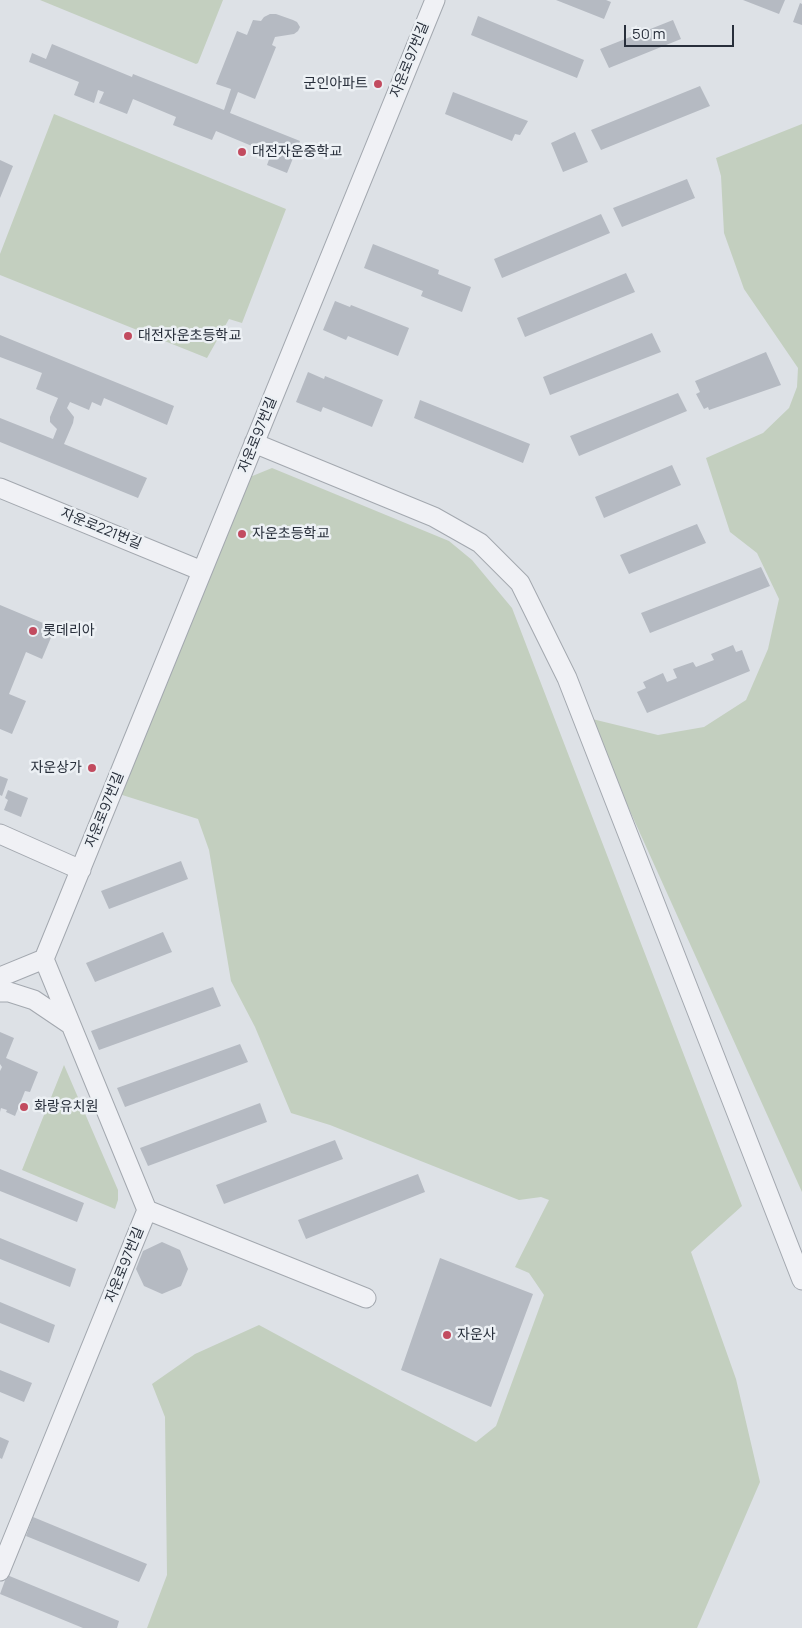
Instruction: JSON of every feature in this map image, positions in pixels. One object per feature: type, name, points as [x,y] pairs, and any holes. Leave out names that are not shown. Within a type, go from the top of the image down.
[{"type":"street","name":"자운로97번길","points":[[0,1571],[147,1210],[44,959],[435,0]]},
{"type":"street","points":[[254,443],[434,517],[480,543],[520,583],[567,678],[802,1280]]},
{"type":"street","name":"자운로221번길","points":[[0,488],[202,571]]},
{"type":"street","points":[[0,834],[80,870]]},
{"type":"street","points":[[0,977],[44,959]]},
{"type":"street","points":[[0,992],[9,992],[34,1000],[71,1025]]},
{"type":"street","points":[[147,1210],[366,1298]]},
{"type":"green space","points":[[40,0],[223,0],[196,64]]},
{"type":"green space","points":[[54,114],[286,209],[242,323],[229,319],[207,358],[0,275],[0,254]]},
{"type":"green space","points":[[802,124],[802,1192],[588,718],[658,735],[704,727],[746,700],[768,649],[779,599],[757,553],[730,532],[706,458],[763,433],[789,408],[797,387],[798,368],[744,289],[724,233],[721,176],[716,158]]},
{"type":"green space","points":[[272,468],[449,541],[472,560],[512,608],[742,1206],[691,1252],[736,1379],[760,1482],[697,1628],[147,1628],[167,1575],[165,1417],[152,1384],[195,1354],[259,1325],[476,1442],[496,1426],[544,1295],[529,1273],[515,1267],[549,1200],[541,1197],[519,1200],[330,1125],[291,1113],[255,1027],[231,981],[209,850],[198,819],[116,793],[250,477]]},
{"type":"green space","points":[[64,1065],[118,1190],[118,1200],[115,1209],[22,1170]]},
{"type":"building","points":[[556,0],[606,0],[611,2],[604,19]]},
{"type":"building","points":[[743,0],[785,0],[779,14]]},
{"type":"building","points":[[800,3],[802,4],[802,25],[793,22]]},
{"type":"building","points":[[270,14],[276,14],[293,20],[300,27],[294,34],[275,37],[272,45],[276,47],[255,99],[238,92],[230,113],[300,141],[287,173],[267,165],[271,154],[216,131],[212,140],[173,125],[176,117],[133,99],[127,114],[99,103],[104,92],[98,90],[94,103],[74,95],[79,82],[29,62],[32,53],[46,59],[52,44],[132,77],[133,74],[224,110],[231,89],[216,84],[237,31],[247,35],[253,20],[261,21]]},
{"type":"building","points":[[478,16],[584,60],[577,78],[471,35]]},
{"type":"building","points":[[673,20],[681,39],[609,68],[600,49]]},
{"type":"building","points":[[700,86],[710,106],[601,150],[591,130]]},
{"type":"building","points":[[453,92],[528,121],[520,135],[515,134],[512,141],[445,114]]},
{"type":"building","points":[[575,132],[588,162],[563,172],[551,143]]},
{"type":"building","points":[[0,160],[13,166],[0,198]]},
{"type":"building","points":[[687,179],[695,198],[622,227],[613,208]]},
{"type":"building","points":[[601,214],[610,233],[502,278],[494,259]]},
{"type":"building","points":[[373,244],[439,270],[438,274],[471,287],[462,312],[421,296],[423,291],[364,268]]},
{"type":"building","points":[[626,273],[635,292],[525,337],[517,318]]},
{"type":"building","points":[[335,301],[350,307],[351,305],[409,328],[398,356],[348,336],[346,340],[323,330]]},
{"type":"building","points":[[652,333],[661,352],[550,395],[543,377]]},
{"type":"building","points":[[0,335],[174,406],[167,425],[104,398],[101,406],[92,402],[89,410],[70,402],[67,408],[74,417],[64,444],[147,478],[138,498],[0,442],[0,418],[53,439],[57,429],[50,422],[50,417],[58,398],[36,389],[42,373],[0,357]]},
{"type":"building","points":[[766,352],[781,385],[709,410],[708,407],[704,409],[696,394],[700,392],[695,381]]},
{"type":"building","points":[[308,372],[324,379],[325,376],[383,400],[372,427],[323,407],[321,412],[296,402]]},
{"type":"building","points":[[678,393],[687,411],[579,456],[570,436]]},
{"type":"building","points":[[420,400],[530,444],[523,463],[414,418]]},
{"type":"building","points":[[672,465],[681,485],[604,518],[595,497]]},
{"type":"building","points":[[697,524],[706,543],[629,574],[620,555]]},
{"type":"building","points":[[761,567],[770,586],[650,633],[641,613]]},
{"type":"building","points":[[0,605],[55,628],[42,659],[26,652],[9,694],[26,701],[12,734],[0,729]]},
{"type":"building","points":[[733,645],[736,652],[742,650],[750,671],[647,713],[637,692],[646,688],[643,682],[663,673],[667,682],[677,678],[673,669],[693,662],[696,667],[714,660],[711,654]]},
{"type":"building","points":[[0,776],[8,779],[2,796],[0,795]]},
{"type":"building","points":[[8,790],[28,798],[21,817],[4,810],[8,800],[5,798]]},
{"type":"building","points":[[181,861],[188,879],[109,909],[101,891]]},
{"type":"building","points":[[163,932],[172,952],[95,982],[86,963]]},
{"type":"building","points":[[213,987],[221,1006],[99,1050],[91,1031]]},
{"type":"building","points":[[0,1032],[14,1038],[6,1058],[38,1072],[30,1092],[25,1091],[15,1116],[1,1108],[0,1112],[0,1071],[2,1067],[0,1064]]},
{"type":"building","points":[[240,1044],[248,1062],[125,1107],[117,1088]]},
{"type":"building","points":[[260,1103],[267,1122],[148,1166],[140,1148]]},
{"type":"building","points":[[335,1140],[343,1159],[224,1204],[216,1185]]},
{"type":"building","points":[[0,1169],[84,1203],[77,1222],[0,1191]]},
{"type":"building","points":[[418,1174],[425,1192],[306,1239],[298,1220]]},
{"type":"building","points":[[0,1238],[76,1269],[70,1287],[0,1259]]},
{"type":"building","points":[[162,1242],[180,1250],[188,1269],[181,1286],[162,1294],[144,1286],[136,1269],[143,1251]]},
{"type":"building","points":[[440,1258],[533,1294],[491,1407],[401,1370]]},
{"type":"building","points":[[0,1302],[55,1325],[49,1343],[0,1323]]},
{"type":"building","points":[[0,1370],[32,1383],[24,1402],[0,1392]]},
{"type":"building","points":[[0,1437],[9,1441],[2,1459],[0,1458]]},
{"type":"building","points":[[33,1517],[147,1564],[139,1582],[26,1536]]},
{"type":"building","points":[[7,1575],[119,1621],[117,1628],[83,1628],[0,1594]]},
{"type":"place","name":"군인아파트","points":[[378,84]]},
{"type":"place","name":"대전자운중학교","points":[[242,152]]},
{"type":"place","name":"대전자운초등학교","points":[[128,336]]},
{"type":"place","name":"자운초등학교","points":[[242,534]]},
{"type":"place","name":"롯데리아","points":[[33,631]]},
{"type":"place","name":"자운상가","points":[[92,768]]},
{"type":"place","name":"화랑유치원","points":[[24,1107]]},
{"type":"place","name":"자운사","points":[[447,1335]]}]
